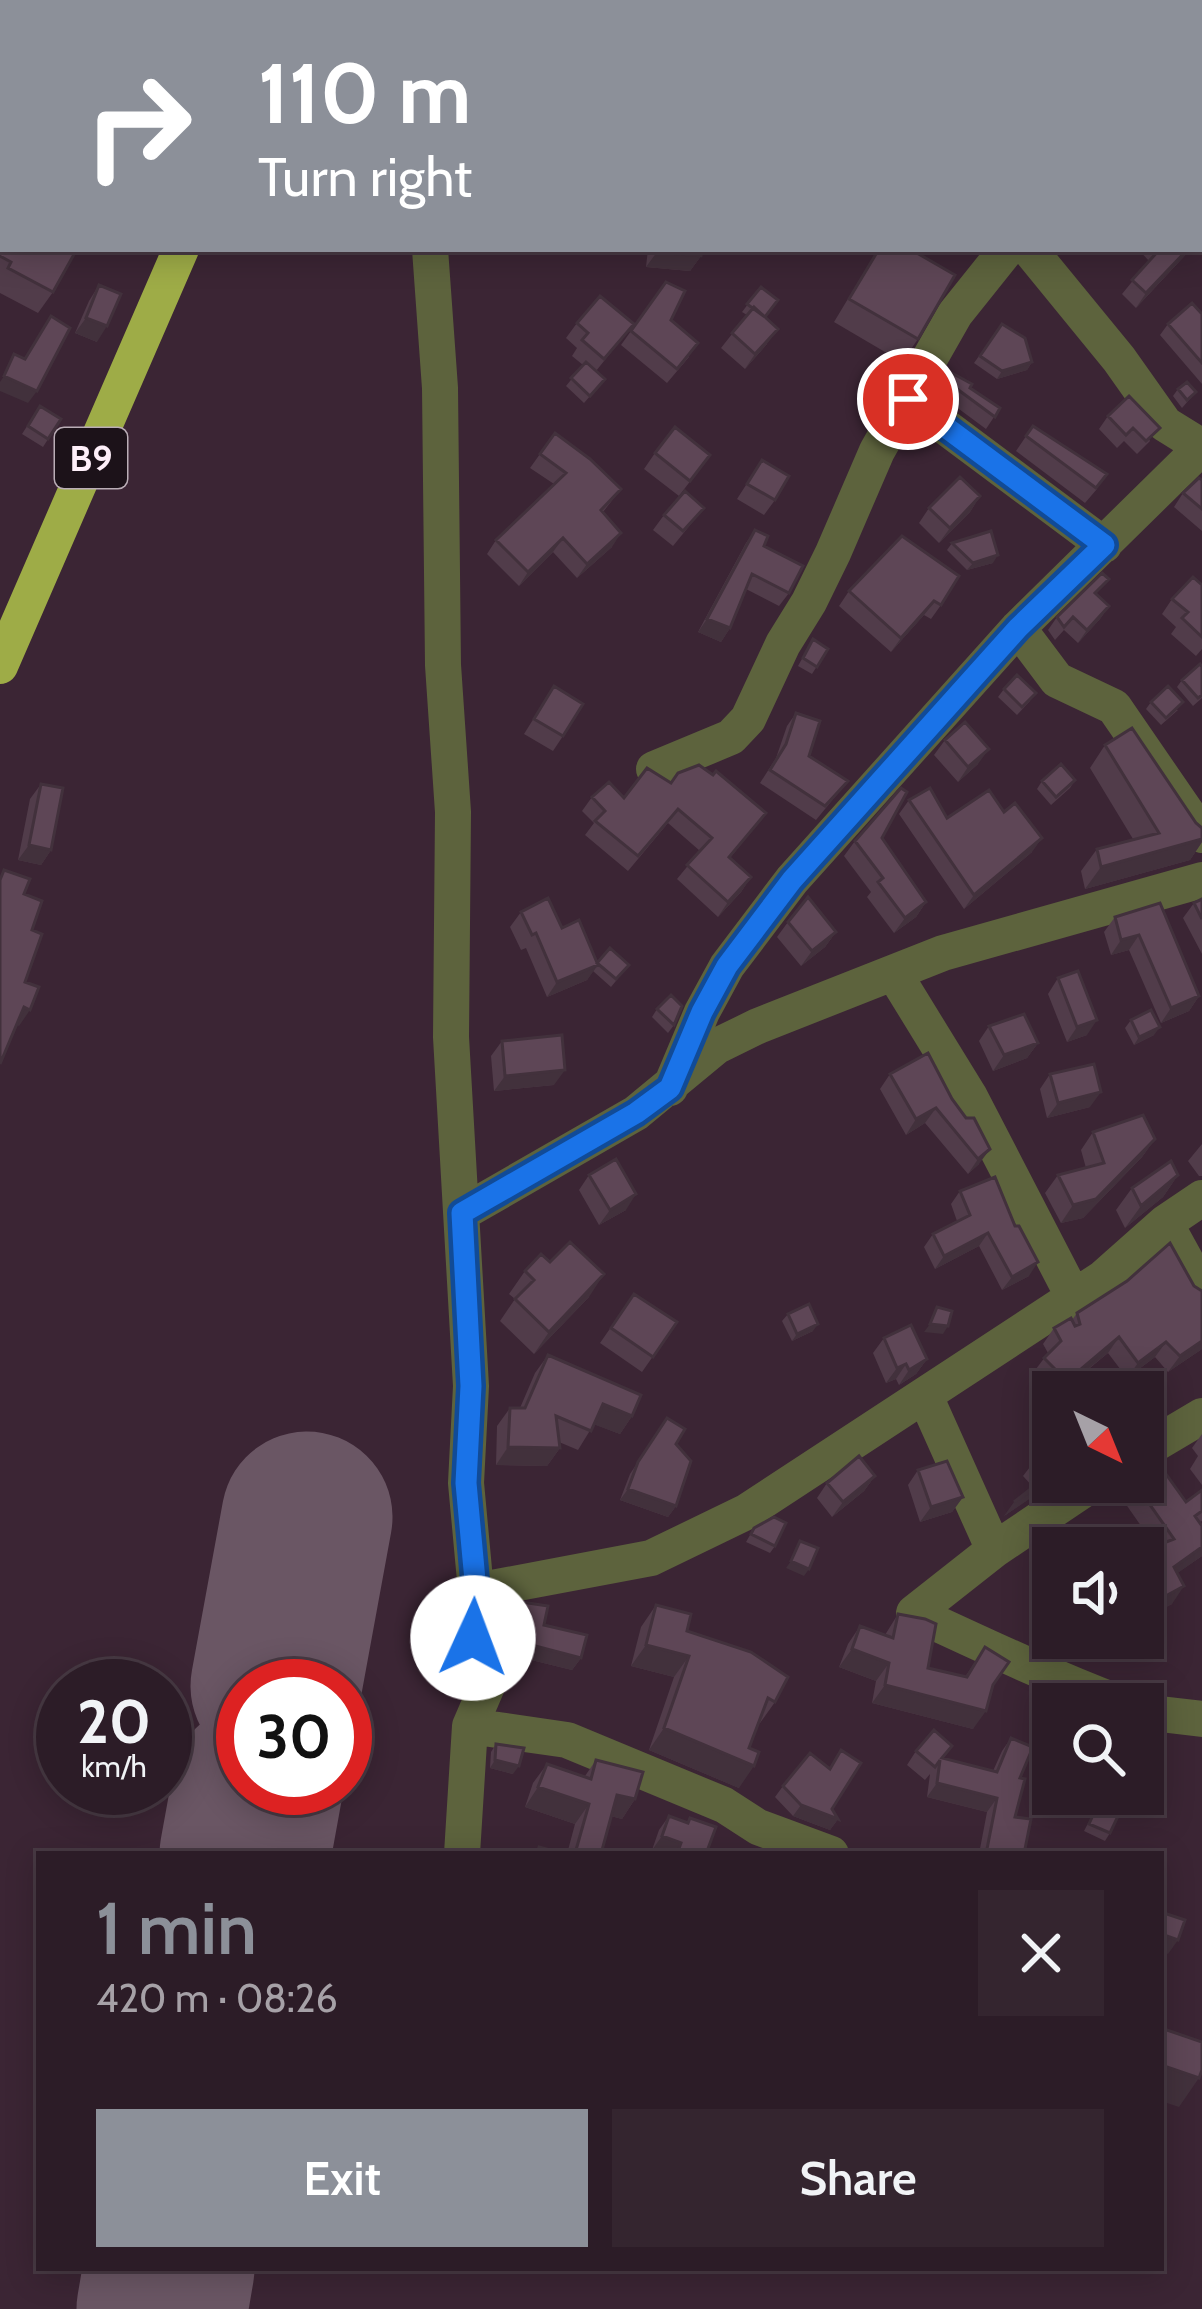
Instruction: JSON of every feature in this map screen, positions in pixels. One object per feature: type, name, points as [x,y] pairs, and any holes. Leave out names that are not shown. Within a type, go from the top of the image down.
[{"type":"highway","name":"B9","points":[[0,666],[180,252]]},
{"type":"street","points":[[430,252],[440,388],[443,665],[453,812],[452,1037],[471,1386],[466,1483],[476,1591],[473,1638],[494,1670],[470,1726],[462,1851]]},
{"type":"street","points":[[654,769],[730,737],[748,719],[782,644],[833,553],[877,451],[955,314],[1004,252]]},
{"type":"street","points":[[670,1088],[702,1012],[756,926],[1018,628],[1202,447],[1165,424],[1120,359],[1031,252]]},
{"type":"street","points":[[908,399],[1104,545]]},
{"type":"street","points":[[1018,628],[1057,680],[1114,706],[1202,835]]},
{"type":"street","points":[[462,1213],[618,1124],[670,1088],[717,1046],[758,1026],[944,953],[1202,880]]},
{"type":"street","points":[[895,975],[970,1097],[1073,1296]]},
{"type":"street","points":[[476,1591],[651,1558],[746,1512],[1103,1278],[1202,1198]]},
{"type":"street","points":[[1166,1223],[1202,1290]]},
{"type":"street","points":[[925,1396],[994,1550]]},
{"type":"street","points":[[1164,1438],[1202,1415]]},
{"type":"street","points":[[1064,1503],[914,1613],[1065,1683]]},
{"type":"street","points":[[1164,1715],[1198,1721]]},
{"type":"street","points":[[470,1726],[567,1740],[724,1804],[758,1827],[822,1851]]},
{"type":"building","points":[[0,252],[75,252],[53,292],[8,268],[11,262]]},
{"type":"building","points":[[877,252],[915,252],[955,275],[918,339],[849,299]]},
{"type":"building","points":[[1157,252],[1185,252],[1146,293],[1132,280]]},
{"type":"building","points":[[666,282],[685,291],[671,320],[698,343],[677,369],[631,331]]},
{"type":"building","points":[[99,285],[121,294],[107,326],[86,318]]},
{"type":"building","points":[[761,287],[778,300],[765,317],[747,304]]},
{"type":"building","points":[[600,296],[634,324],[604,359],[582,340],[588,333],[577,323]]},
{"type":"building","points":[[1192,303],[1202,314],[1202,363],[1168,324]]},
{"type":"building","points":[[754,307],[778,329],[755,354],[732,333]]},
{"type":"building","points":[[51,316],[70,328],[37,391],[4,376],[14,354],[25,359]]},
{"type":"building","points":[[1002,324],[1025,338],[1032,362],[1002,371],[980,356]]},
{"type":"building","points":[[586,362],[605,379],[590,396],[571,378]]},
{"type":"building","points":[[950,372],[1000,408],[995,417],[945,380]]},
{"type":"building","points":[[1187,382],[1196,392],[1187,400],[1178,389]]},
{"type":"building","points":[[1129,396],[1160,428],[1146,441],[1133,428],[1126,435],[1108,416]]},
{"type":"building","points":[[40,406],[61,419],[48,439],[28,426]]},
{"type":"building","points":[[1033,426],[1107,474],[1096,488],[1026,436]]},
{"type":"building","points":[[675,427],[710,455],[690,481],[655,453]]},
{"type":"building","points":[[555,433],[621,489],[601,510],[621,533],[587,564],[563,538],[528,572],[496,540],[566,473],[540,454]]},
{"type":"building","points":[[762,460],[789,476],[775,500],[747,484]]},
{"type":"building","points":[[960,477],[980,496],[950,528],[929,508]]},
{"type":"building","points":[[1202,480],[1202,509],[1183,493]]},
{"type":"building","points":[[685,491],[704,508],[683,531],[664,515]]},
{"type":"building","points":[[755,530],[768,536],[764,546],[803,566],[789,593],[752,574],[730,628],[707,619]]},
{"type":"building","points":[[991,531],[998,555],[973,563],[952,543]]},
{"type":"building","points":[[902,536],[959,576],[941,605],[934,601],[901,638],[849,591]]},
{"type":"building","points":[[1102,573],[1109,579],[1095,593],[1109,606],[1087,630],[1073,617],[1064,627],[1057,617]]},
{"type":"building","points":[[1193,577],[1202,585],[1202,637],[1182,618],[1188,612],[1172,599]]},
{"type":"building","points":[[813,639],[828,649],[817,667],[803,658]]},
{"type":"building","points":[[1200,664],[1202,695],[1198,698],[1182,680]]},
{"type":"building","points":[[1017,675],[1036,693],[1022,707],[1004,689]]},
{"type":"building","points":[[554,686],[583,704],[563,736],[534,719]]},
{"type":"building","points":[[1168,686],[1183,702],[1166,718],[1151,702]]},
{"type":"building","points":[[796,713],[820,721],[809,756],[848,781],[825,806],[770,770],[786,744]]},
{"type":"building","points":[[965,722],[989,749],[968,767],[945,740]]},
{"type":"building","points":[[1132,728],[1202,828],[1202,839],[1101,867],[1097,849],[1159,833],[1105,745]]},
{"type":"building","points":[[1061,764],[1075,780],[1056,797],[1042,781]]},
{"type":"building","points":[[699,765],[713,775],[716,771],[766,813],[729,857],[751,877],[728,902],[687,865],[712,838],[678,809],[638,856],[595,821],[605,811],[592,797],[609,782],[624,798],[647,768],[671,783],[678,773]]},
{"type":"building","points":[[41,784],[63,788],[51,850],[29,845]]},
{"type":"building","points":[[901,788],[907,792],[882,838],[926,902],[905,918],[855,841]]},
{"type":"building","points":[[930,788],[947,818],[989,790],[1004,812],[1015,803],[1042,838],[974,895],[909,800]]},
{"type":"building","points":[[4,870],[30,879],[24,894],[42,901],[32,930],[42,934],[25,982],[39,987],[30,1010],[24,1007],[0,1064],[0,880]]},
{"type":"building","points":[[808,897],[836,932],[812,951],[788,922]]},
{"type":"building","points":[[548,898],[562,928],[579,920],[598,965],[557,982],[536,933],[532,935],[521,912]]},
{"type":"building","points":[[1160,903],[1199,996],[1171,1008],[1139,935],[1121,940],[1115,917]]},
{"type":"building","points":[[610,948],[629,965],[616,979],[597,963]]},
{"type":"building","points":[[1078,971],[1097,1020],[1077,1027],[1058,978]]},
{"type":"building","points":[[671,995],[682,1006],[674,1025],[657,1009]]},
{"type":"building","points":[[1151,1010],[1160,1027],[1139,1037],[1131,1020]]},
{"type":"building","points":[[1024,1014],[1038,1043],[1004,1055],[989,1026]]},
{"type":"building","points":[[562,1035],[565,1070],[505,1076],[502,1041]]},
{"type":"building","points":[[928,1053],[952,1099],[966,1118],[974,1118],[990,1149],[978,1159],[936,1108],[916,1119],[890,1074]]},
{"type":"building","points":[[1094,1064],[1101,1092],[1058,1103],[1050,1074]]},
{"type":"building","points":[[1143,1115],[1155,1139],[1096,1199],[1073,1205],[1058,1175],[1104,1163],[1093,1132]]},
{"type":"building","points":[[616,1159],[636,1194],[610,1210],[589,1175]]},
{"type":"building","points":[[1171,1161],[1178,1175],[1141,1206],[1132,1188]]},
{"type":"building","points":[[995,1177],[1015,1226],[1038,1262],[1012,1277],[988,1233],[944,1256],[933,1234],[970,1215],[960,1191]]},
{"type":"building","points":[[570,1242],[604,1274],[549,1332],[515,1299],[534,1280],[525,1271],[541,1254],[550,1262]]},
{"type":"building","points":[[1170,1243],[1194,1286],[1202,1291],[1202,1341],[1180,1356],[1166,1342],[1138,1363],[1119,1337],[1079,1371],[1057,1371],[1044,1358],[1061,1341],[1054,1328],[1071,1318],[1075,1326],[1080,1324],[1077,1313],[1127,1281]]},
{"type":"building","points":[[634,1294],[677,1322],[653,1357],[611,1328]]},
{"type":"building","points":[[809,1304],[818,1324],[797,1334],[788,1314]]},
{"type":"building","points":[[937,1307],[952,1311],[948,1326],[930,1324]]},
{"type":"building","points":[[911,1325],[927,1359],[909,1370],[906,1364],[897,1368],[884,1338]]},
{"type":"building","points":[[548,1355],[641,1395],[632,1416],[603,1404],[591,1431],[556,1416],[560,1448],[508,1447],[510,1408],[525,1408]]},
{"type":"building","points":[[667,1418],[685,1429],[676,1444],[691,1461],[676,1506],[628,1489],[638,1462]]},
{"type":"building","points":[[859,1456],[875,1476],[843,1502],[827,1483]]},
{"type":"building","points":[[947,1461],[963,1497],[931,1507],[918,1470]]},
{"type":"building","points":[[1164,1471],[1186,1502],[1202,1490],[1202,1511],[1195,1516],[1202,1526],[1202,1547],[1174,1567],[1184,1586],[1164,1597],[1164,1543],[1174,1539],[1149,1503],[1164,1503]]},
{"type":"building","points":[[774,1517],[786,1523],[775,1546],[751,1534]]},
{"type":"building","points":[[800,1541],[818,1548],[809,1569],[791,1561]]},
{"type":"building","points":[[515,1601],[548,1606],[544,1625],[587,1635],[581,1658],[520,1642],[510,1627]]},
{"type":"building","points":[[656,1605],[691,1614],[687,1631],[751,1652],[788,1677],[775,1702],[768,1698],[749,1748],[759,1752],[754,1766],[664,1728],[689,1656],[646,1645]]},
{"type":"building","points":[[898,1614],[936,1624],[928,1668],[967,1677],[985,1647],[1009,1662],[993,1685],[986,1711],[885,1685],[889,1663],[852,1649],[860,1626],[893,1638]]},
{"type":"building","points":[[934,1730],[952,1746],[942,1758],[997,1772],[1011,1738],[1032,1747],[1020,1778],[1025,1779],[1015,1817],[1031,1819],[1025,1851],[987,1851],[997,1798],[937,1783],[940,1760],[935,1767],[916,1751]]},
{"type":"building","points":[[496,1744],[524,1748],[519,1766],[495,1760]]},
{"type":"building","points":[[841,1750],[861,1763],[832,1809],[838,1819],[801,1805],[783,1786],[810,1753],[830,1769]]},
{"type":"building","points":[[596,1760],[643,1772],[635,1799],[617,1795],[602,1851],[579,1851],[589,1804],[538,1787],[547,1764],[591,1779]]},
{"type":"building","points":[[1093,1815],[1119,1815],[1110,1833],[1089,1824]]},
{"type":"building","points":[[669,1816],[716,1827],[707,1851],[678,1851],[681,1843],[662,1836]]},
{"type":"building","points":[[1164,1913],[1185,1920],[1178,1940],[1164,1935]]},
{"type":"building","points":[[1164,2029],[1202,2042],[1199,2078],[1164,2066]]},
{"type":"runway","points":[[281,1659],[307,1517]]},
{"type":"runway","points":[[246,1851],[252,1815]]},
{"type":"runway","points":[[162,2309],[168,2271]]},
{"type":"route","points":[[473,1638],[476,1591],[466,1483],[471,1386],[462,1213],[636,1113],[670,1088],[727,966],[792,880],[1018,628],[1104,545],[908,399]]}]
